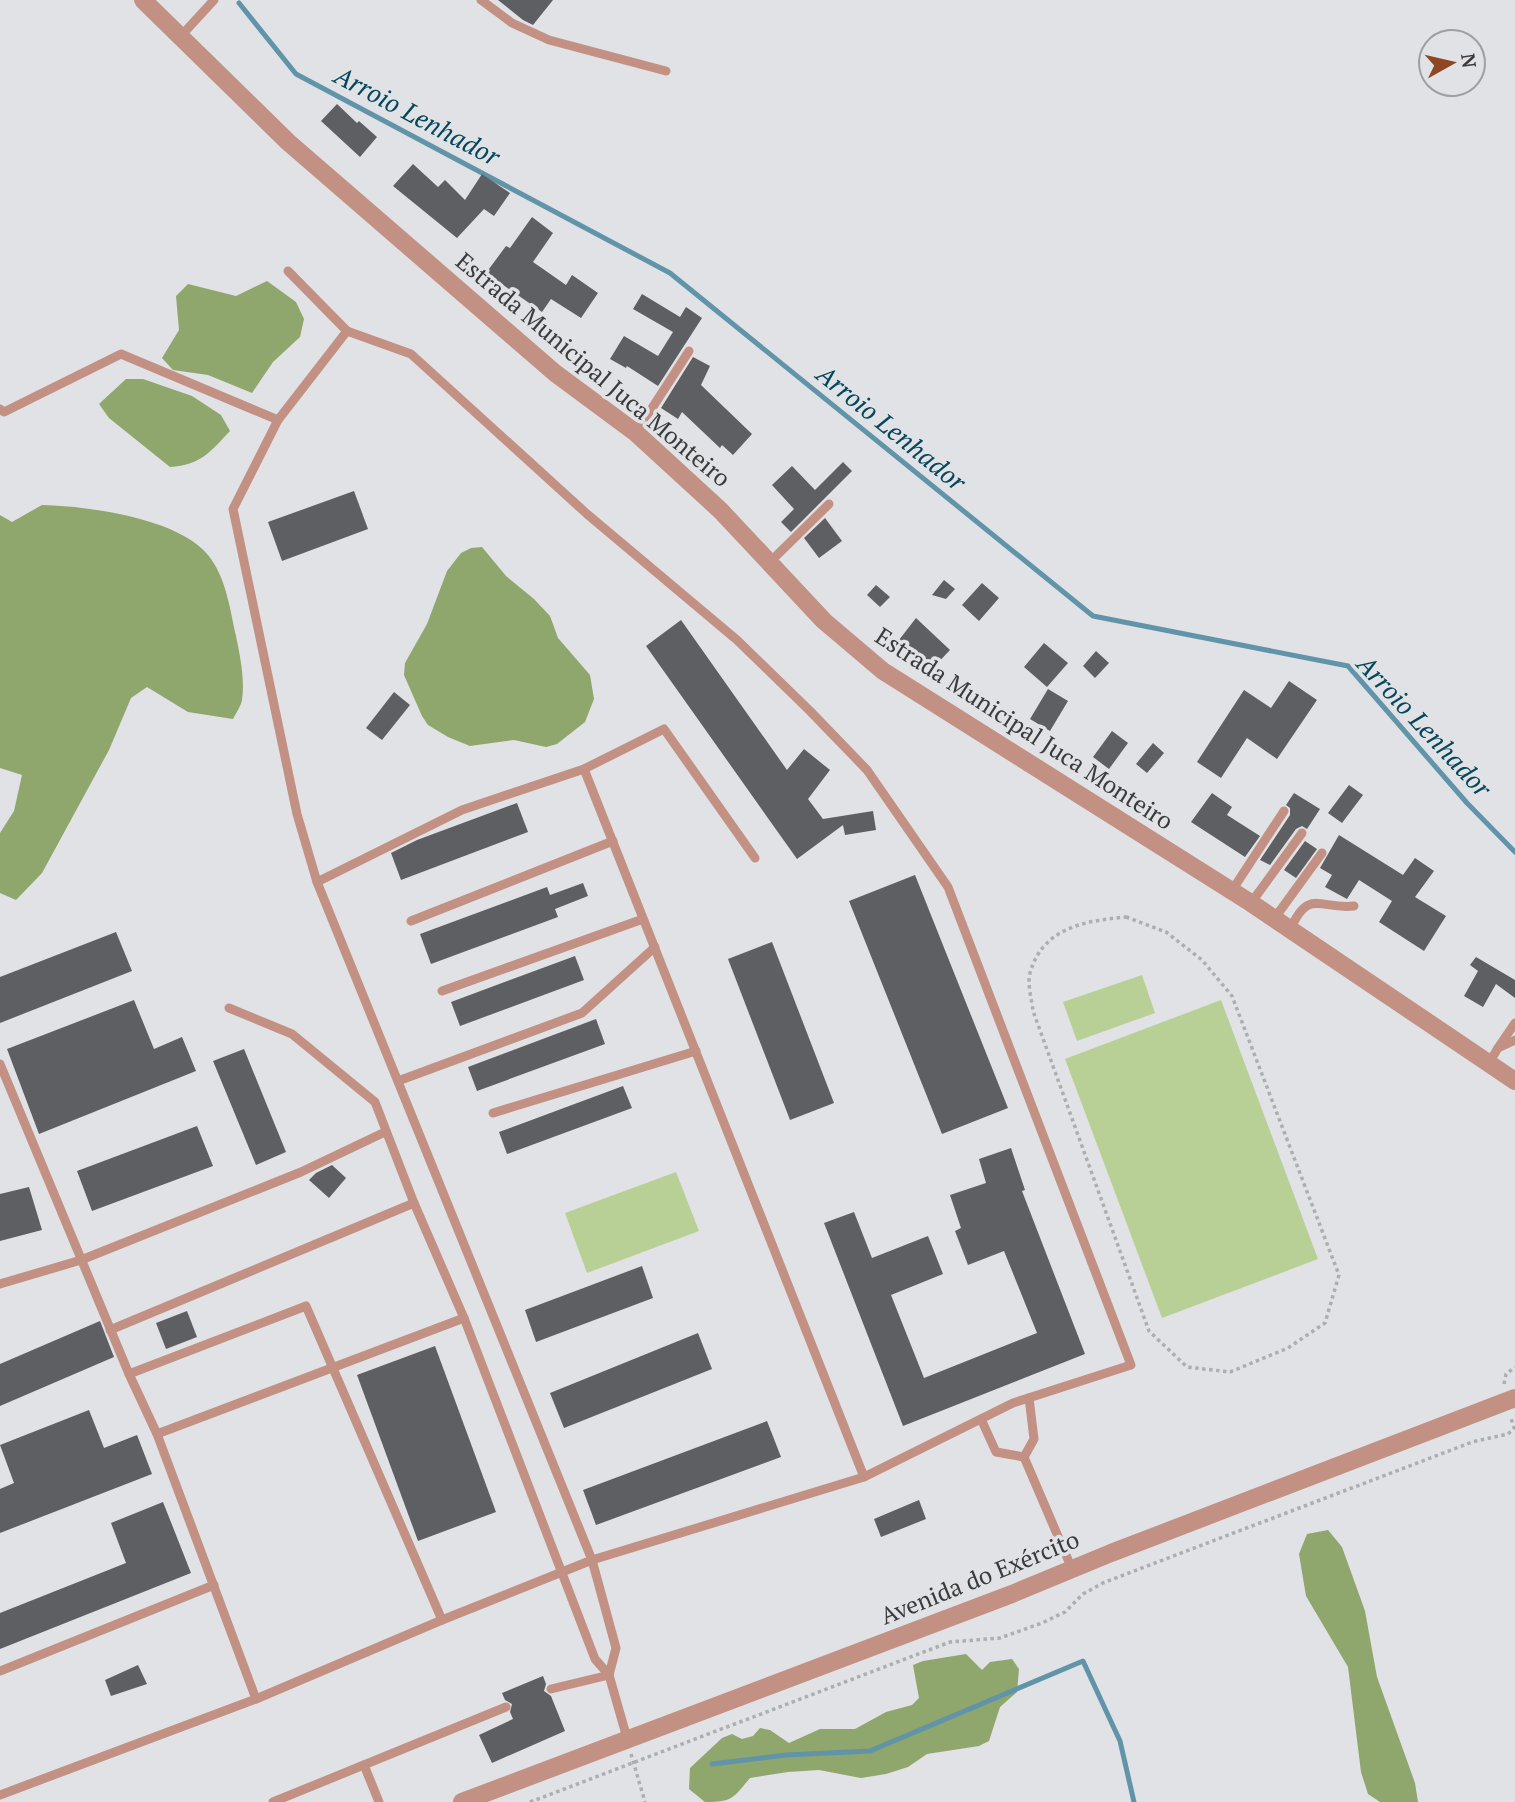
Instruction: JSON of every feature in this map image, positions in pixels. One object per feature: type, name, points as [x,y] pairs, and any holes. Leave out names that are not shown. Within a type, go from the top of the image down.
[{"type":"street","name":"Estrada Municipal Juca Monteiro","points":[[143,0],[309,160],[555,373],[636,433],[721,510],[824,621],[883,671],[1251,903],[1289,930],[1494,1056],[1515,1081]]},
{"type":"street","name":"Avenida do Exército","points":[[462,1802],[1012,1594],[1510,1400]]},
{"type":"lane","points":[[180,37],[214,0]]},
{"type":"lane","points":[[481,0],[512,23],[549,40],[666,71]]},
{"type":"lane","points":[[1,1791],[257,1699],[442,1620],[593,1560],[864,1477],[1029,1398],[1131,1365],[948,887],[867,770],[737,640],[587,514],[411,354],[347,331],[288,271]]},
{"type":"lane","points":[[347,331],[278,420],[233,509],[297,814],[317,882],[593,1560],[616,1648],[609,1675]]},
{"type":"lane","points":[[636,433],[689,351]]},
{"type":"lane","points":[[0,409],[4,412],[121,354],[278,420]]},
{"type":"lane","points":[[770,562],[829,504]]},
{"type":"lane","points":[[317,882],[462,810],[584,769],[664,729],[754,858]]},
{"type":"lane","points":[[584,769],[864,1477]]},
{"type":"lane","points":[[1230,892],[1284,811]]},
{"type":"lane","points":[[1251,903],[1302,833]]},
{"type":"lane","points":[[411,921],[613,841]]},
{"type":"lane","points":[[1274,919],[1322,853]]},
{"type":"lane","points":[[1289,930],[1296,914],[1304,906],[1316,903],[1354,906]]},
{"type":"lane","points":[[442,991],[643,919]]},
{"type":"lane","points":[[398,1081],[582,1013],[654,947]]},
{"type":"lane","points":[[229,1008],[292,1034],[375,1102],[414,1203],[464,1318],[595,1659],[609,1675],[627,1738]]},
{"type":"lane","points":[[1494,1056],[1515,1023]]},
{"type":"lane","points":[[1494,1056],[1515,1040]]},
{"type":"lane","points":[[493,1113],[696,1051]]},
{"type":"lane","points":[[0,1064],[110,1330],[157,1434],[257,1699]]},
{"type":"lane","points":[[0,1284],[81,1260],[301,1172],[385,1132]]},
{"type":"lane","points":[[110,1330],[414,1203]]},
{"type":"lane","points":[[129,1374],[306,1306],[442,1620]]},
{"type":"lane","points":[[157,1434],[464,1318]]},
{"type":"lane","points":[[1024,1457],[1034,1439],[1029,1398]]},
{"type":"lane","points":[[981,1419],[996,1452],[1024,1457]]},
{"type":"lane","points":[[1024,1457],[1072,1569]]},
{"type":"lane","points":[[0,1671],[214,1585]]},
{"type":"lane","points":[[551,1689],[609,1675]]},
{"type":"lane","points":[[273,1802],[506,1707]]},
{"type":"lane","points":[[364,1765],[379,1802]]},
{"type":"path","points":[[1126,917],[1166,932],[1202,960],[1232,996],[1339,1275],[1325,1323],[1288,1348],[1230,1372],[1187,1367],[1149,1331],[1033,1011],[1029,975],[1040,953],[1062,930],[1091,920],[1126,917]]},
{"type":"path","points":[[530,1802],[950,1642],[991,1639],[1032,1627],[1065,1612],[1083,1594],[1103,1583],[1472,1442],[1508,1434],[1514,1428],[1510,1400],[1504,1387],[1506,1374],[1515,1367]]},
{"type":"path","points":[[627,1738],[645,1802]]},
{"type":"green space","points":[[267,281],[296,302],[304,319],[300,337],[273,362],[252,393],[208,375],[173,370],[162,358],[179,330],[176,296],[188,284],[236,296]]},
{"type":"green space","points":[[126,379],[143,379],[192,396],[221,415],[230,431],[197,460],[170,467],[109,418],[99,404]]},
{"type":"green space","points":[[42,505],[131,516],[176,532],[194,542],[208,555],[219,573],[229,604],[243,692],[241,705],[233,719],[188,712],[147,687],[131,698],[109,750],[42,873],[16,900],[0,893],[0,833],[14,811],[22,775],[0,768],[0,515],[12,522]]},
{"type":"green space","points":[[482,547],[506,576],[550,616],[558,638],[590,675],[594,699],[585,722],[557,744],[546,747],[514,740],[470,746],[448,737],[428,725],[404,675],[405,663],[427,624],[447,571],[461,553]]},
{"type":"green space","points":[[1142,975],[1155,1013],[1077,1041],[1063,1002]]},
{"type":"green space","points":[[1221,1000],[1318,1259],[1162,1318],[1065,1059]]},
{"type":"green space","points":[[676,1172],[699,1231],[587,1273],[565,1213]]},
{"type":"green space","points":[[1328,1530],[1342,1547],[1365,1611],[1377,1677],[1415,1783],[1418,1802],[1380,1802],[1368,1794],[1361,1772],[1348,1667],[1306,1596],[1299,1554],[1307,1534]]},
{"type":"green space","points":[[966,1654],[982,1670],[990,1662],[1012,1659],[1019,1669],[1017,1692],[1000,1707],[989,1741],[979,1746],[927,1754],[908,1767],[861,1778],[819,1770],[750,1778],[732,1798],[721,1801],[705,1802],[689,1789],[690,1768],[722,1738],[732,1734],[742,1739],[753,1736],[760,1728],[770,1730],[789,1743],[820,1729],[855,1729],[886,1712],[912,1705],[919,1698],[913,1665]]},
{"type":"building","points":[[498,0],[553,0],[533,25]]},
{"type":"building","points":[[337,104],[377,137],[360,157],[321,121]]},
{"type":"building","points":[[413,164],[438,187],[445,180],[465,200],[482,174],[510,193],[494,216],[484,209],[457,238],[393,186]]},
{"type":"building","points":[[532,217],[553,233],[533,262],[566,285],[572,275],[598,293],[581,318],[551,299],[542,312],[486,273],[506,246],[510,248]]},
{"type":"building","points":[[642,294],[680,317],[686,307],[702,318],[658,386],[627,366],[626,368],[610,359],[624,336],[658,356],[673,332],[633,309]]},
{"type":"building","points":[[693,357],[710,366],[701,385],[752,434],[733,455],[722,445],[720,448],[682,412],[678,419],[661,408]]},
{"type":"building","points":[[843,462],[852,471],[791,532],[781,522],[794,509],[772,485],[792,466],[815,490]]},
{"type":"building","points":[[354,491],[368,529],[282,561],[268,522]]},
{"type":"building","points":[[825,518],[842,541],[819,558],[804,538]]},
{"type":"building","points":[[944,580],[955,589],[946,599],[932,595]]},
{"type":"building","points":[[982,583],[999,598],[979,621],[962,605]]},
{"type":"building","points":[[876,585],[890,597],[880,607],[867,595]]},
{"type":"building","points":[[916,618],[950,650],[932,669],[899,640]]},
{"type":"building","points":[[681,620],[787,770],[804,749],[830,770],[808,799],[823,819],[873,811],[876,830],[845,835],[843,825],[797,859],[646,646]]},
{"type":"building","points":[[1044,643],[1068,663],[1047,687],[1024,667]]},
{"type":"building","points":[[1096,651],[1109,663],[1095,678],[1083,666]]},
{"type":"building","points":[[1289,681],[1317,700],[1277,759],[1247,738],[1221,778],[1197,762],[1244,690],[1271,708]]},
{"type":"building","points":[[1048,689],[1068,701],[1050,731],[1030,719]]},
{"type":"building","points":[[394,692],[410,705],[382,740],[366,728]]},
{"type":"building","points":[[1112,731],[1128,743],[1109,769],[1093,757]]},
{"type":"building","points":[[1153,743],[1164,753],[1147,773],[1136,764]]},
{"type":"building","points":[[1349,785],[1363,795],[1342,823],[1328,813]]},
{"type":"building","points":[[1212,793],[1232,807],[1227,815],[1260,836],[1245,857],[1191,822]]},
{"type":"building","points":[[1294,793],[1320,809],[1307,829],[1302,826],[1296,829],[1270,865],[1260,860],[1290,815],[1290,808],[1286,805]]},
{"type":"building","points":[[517,803],[528,832],[401,880],[391,853],[417,840]]},
{"type":"building","points":[[1339,835],[1403,875],[1415,858],[1434,871],[1415,897],[1446,916],[1424,951],[1379,922],[1392,901],[1359,880],[1347,899],[1325,887],[1332,875],[1320,868]]},
{"type":"building","points":[[1305,841],[1317,849],[1296,878],[1284,870]]},
{"type":"building","points":[[915,875],[1008,1108],[942,1134],[849,901]]},
{"type":"building","points":[[583,883],[588,896],[555,909],[558,917],[431,964],[420,934],[547,887],[550,895]]},
{"type":"building","points":[[116,932],[132,971],[0,1023],[0,977]]},
{"type":"building","points":[[772,942],[834,1103],[790,1120],[728,959]]},
{"type":"building","points":[[575,956],[584,980],[460,1026],[451,1002]]},
{"type":"building","points":[[1476,957],[1515,980],[1515,998],[1496,984],[1483,1007],[1464,996],[1478,971],[1470,965]]},
{"type":"building","points":[[134,1000],[154,1049],[182,1037],[196,1071],[39,1134],[7,1049]]},
{"type":"building","points":[[596,1019],[605,1044],[477,1091],[468,1067]]},
{"type":"building","points":[[244,1049],[286,1152],[256,1165],[213,1061]]},
{"type":"building","points":[[623,1086],[632,1108],[507,1154],[499,1132]]},
{"type":"building","points":[[197,1126],[213,1166],[92,1211],[77,1171]]},
{"type":"building","points":[[1011,1148],[1025,1190],[1022,1191],[1085,1354],[903,1426],[824,1223],[854,1212],[872,1258],[928,1236],[943,1274],[891,1295],[924,1378],[1037,1333],[1004,1251],[968,1265],[955,1231],[961,1228],[950,1195],[986,1183],[979,1159]]},
{"type":"building","points":[[332,1165],[346,1178],[329,1198],[309,1180]]},
{"type":"building","points":[[29,1187],[42,1230],[0,1241],[0,1194]]},
{"type":"building","points":[[642,1266],[653,1298],[536,1342],[525,1310]]},
{"type":"building","points":[[187,1311],[197,1337],[166,1349],[156,1323]]},
{"type":"building","points":[[100,1321],[114,1357],[0,1406],[0,1364]]},
{"type":"building","points":[[698,1333],[712,1369],[564,1428],[550,1393]]},
{"type":"building","points":[[435,1346],[496,1512],[418,1541],[357,1375]]},
{"type":"building","points":[[89,1410],[104,1448],[137,1435],[152,1474],[0,1533],[0,1489],[14,1483],[0,1445]]},
{"type":"building","points":[[767,1421],[781,1457],[596,1525],[583,1490]]},
{"type":"building","points":[[919,1500],[926,1519],[881,1537],[874,1519]]},
{"type":"building","points":[[163,1502],[191,1573],[0,1649],[0,1613],[126,1563],[111,1523]]},
{"type":"building","points":[[138,1665],[147,1684],[111,1696],[105,1680]]},
{"type":"building","points":[[543,1676],[546,1684],[544,1691],[551,1696],[565,1731],[492,1763],[479,1735],[513,1719],[510,1712],[512,1704],[505,1700],[502,1693]]},
{"type":"waterway","name":"Arroio Lenhador","points":[[239,3],[296,74],[670,273],[1093,616],[1348,666],[1467,803],[1515,852]]},
{"type":"waterway","points":[[712,1764],[786,1755],[870,1751],[1083,1661],[1120,1741],[1134,1802]]}]
